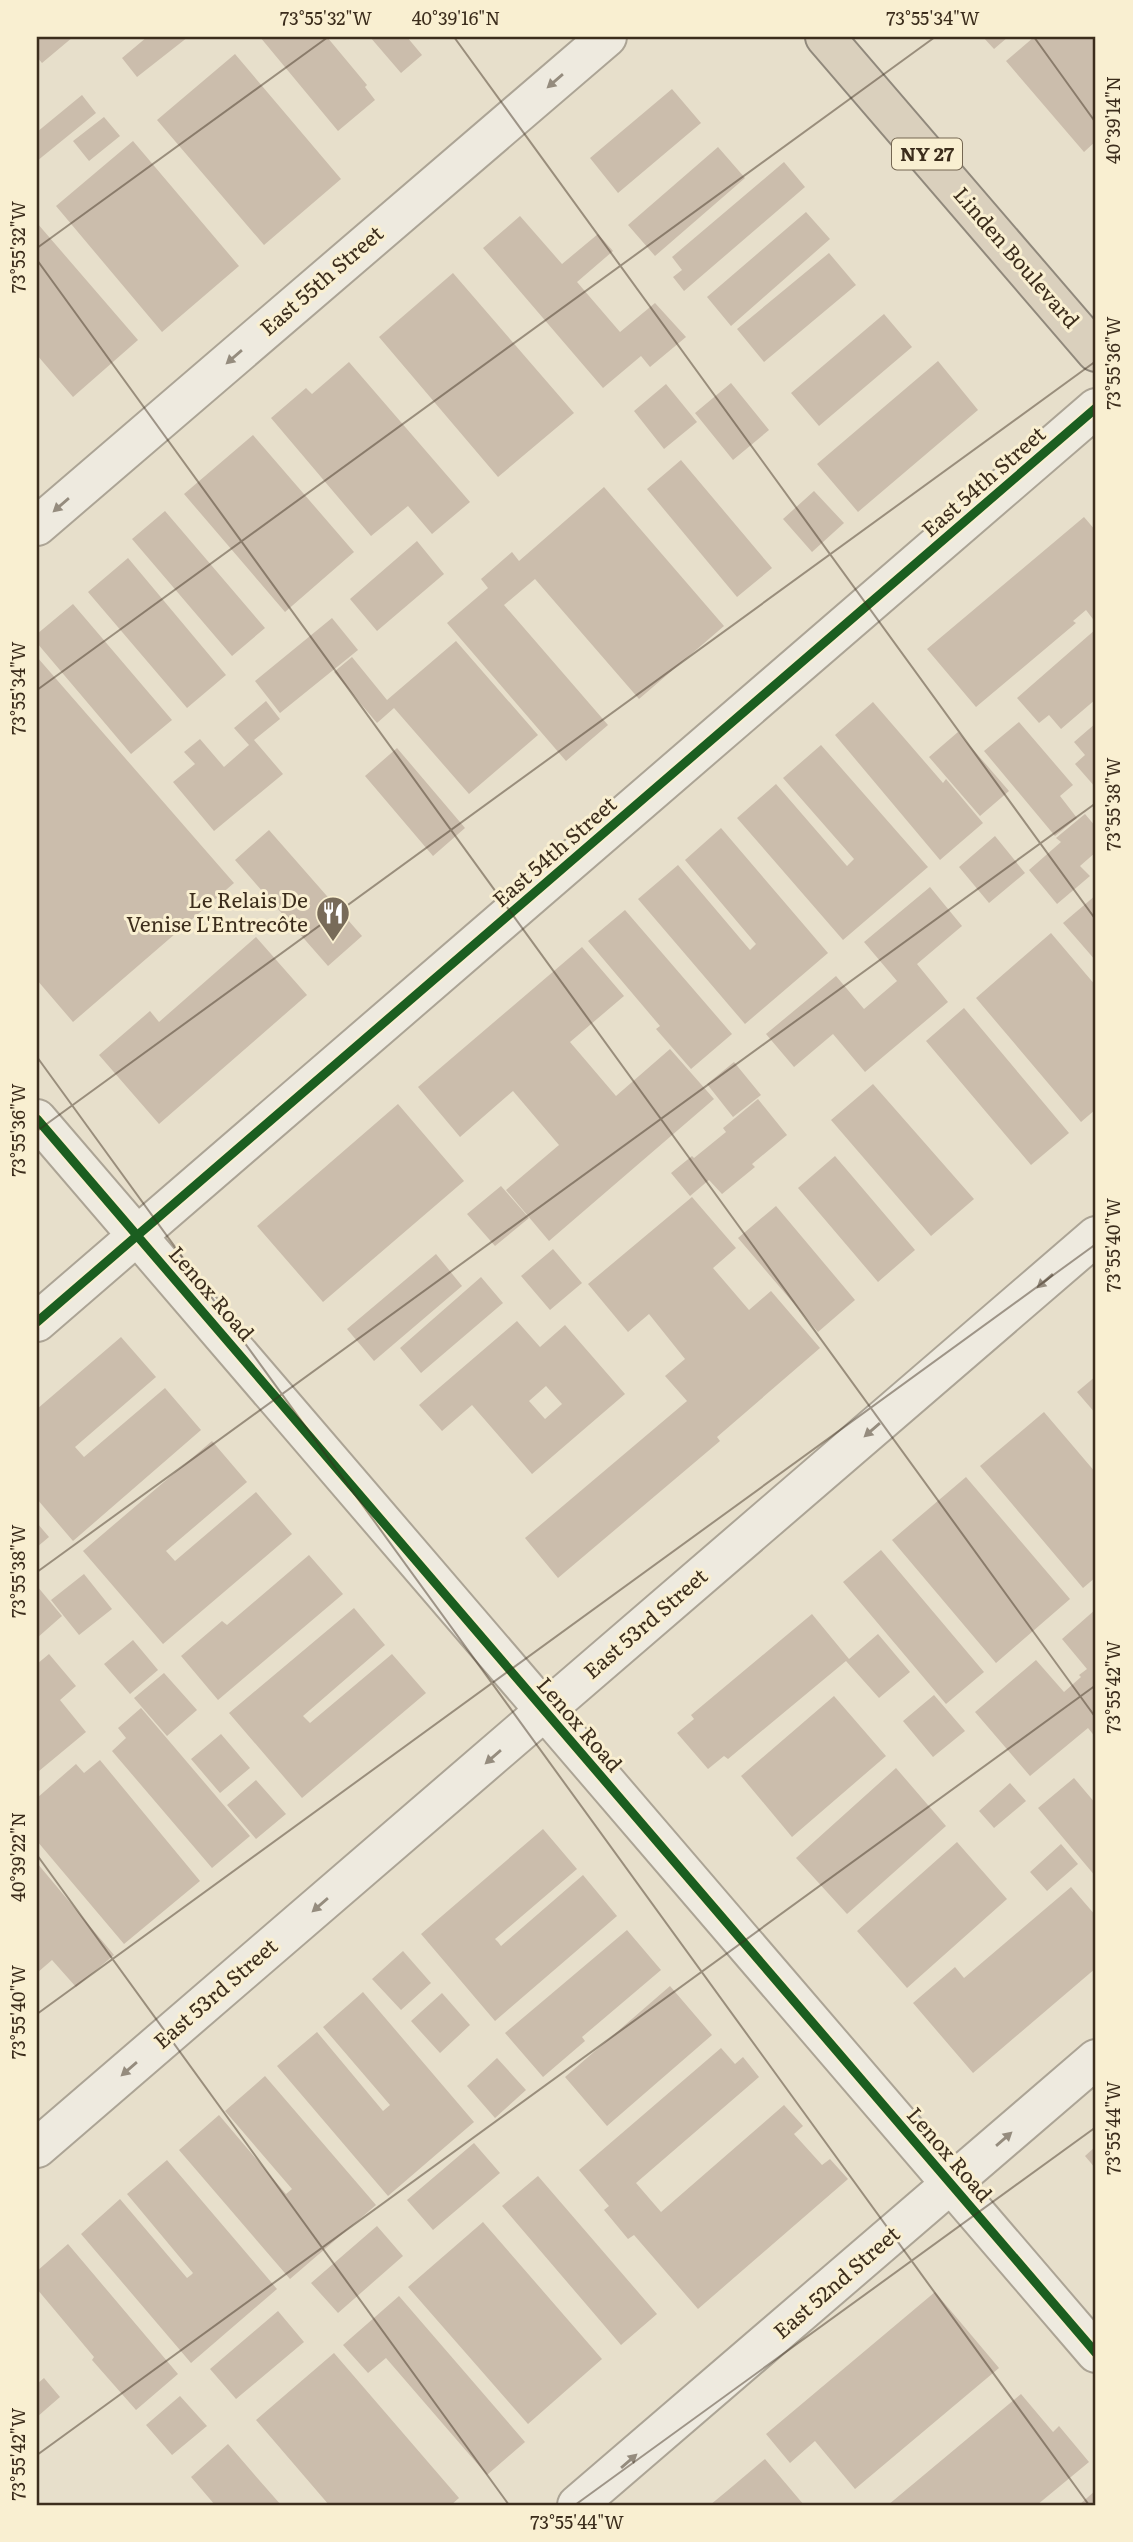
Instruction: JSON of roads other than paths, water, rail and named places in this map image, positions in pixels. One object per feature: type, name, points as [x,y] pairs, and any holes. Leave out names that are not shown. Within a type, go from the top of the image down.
[{"type":"highway","name":"Linden Boulevard","points":[[825,37],[1096,352]]},
{"type":"street","name":"East 55th Street","points":[[37,526],[607,37]]},
{"type":"street","name":"East 54th Street","points":[[37,1322],[1096,408]]},
{"type":"street","name":"Lenox Road","points":[[37,1119],[1096,2353]]},
{"type":"street","name":"East 53rd Street","points":[[37,2148],[1096,1236]]},
{"type":"street","name":"East 52nd Street","points":[[577,2505],[1096,2059]]},
{"type":"place","name":"Le Relais De Venise L'Entrecôte","points":[[333,943]]}]
